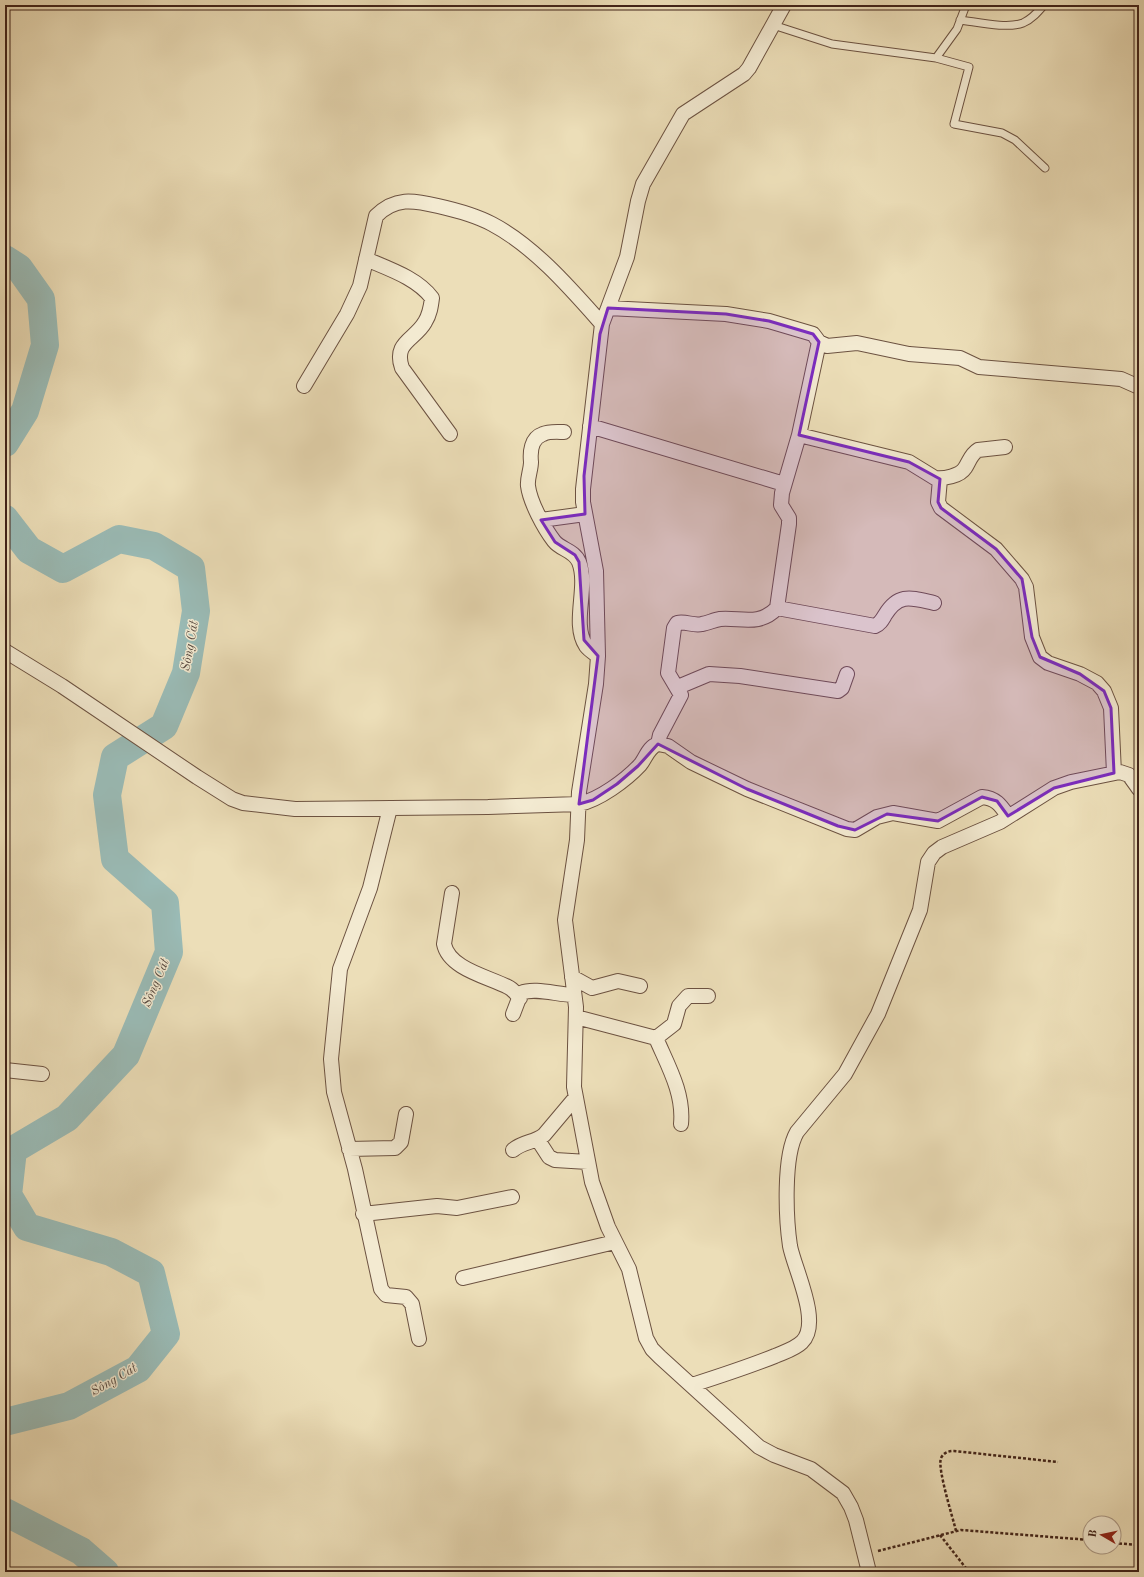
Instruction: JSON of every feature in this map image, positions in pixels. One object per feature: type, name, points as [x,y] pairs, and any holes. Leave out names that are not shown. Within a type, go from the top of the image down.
[{"type":"street","points":[[784,5],[755,60],[744,74],[690,109],[680,119],[643,184],[638,201],[627,257],[602,324],[583,489],[596,571],[598,656],[596,684],[581,774],[577,840],[564,920],[576,1017],[574,1078],[576,1097],[592,1182],[614,1242],[629,1269],[649,1344],[660,1357],[758,1447],[774,1456],[810,1469],[843,1493],[852,1507],[869,1572]]},
{"type":"street","points":[[304,386],[347,314],[360,286],[376,216],[384,208],[398,201],[420,202],[468,213],[493,224],[523,246],[564,280],[602,324]]},
{"type":"street","points":[[366,259],[407,278],[426,290],[432,298],[430,311],[425,323],[400,350],[399,358],[402,368],[450,434]]},
{"type":"street","points":[[608,308],[726,314],[769,321],[812,334],[819,342],[827,346],[857,343],[909,354],[960,358],[979,367],[1121,379],[1139,387]]},
{"type":"street","points":[[777,608],[789,524],[789,518],[781,502],[784,484],[799,435],[819,342]]},
{"type":"street","points":[[590,426],[784,484]]},
{"type":"street","points":[[564,432],[543,434],[536,440],[530,452],[531,464],[528,485],[541,520],[554,542],[558,546],[575,555],[579,562],[581,573],[580,623],[587,647],[598,656]]},
{"type":"street","points":[[799,435],[909,462],[935,478],[940,479],[958,474],[964,470],[975,451],[1004,447]]},
{"type":"street","points":[[940,479],[938,502],[941,508],[996,548],[1022,579],[1026,588],[1032,637],[1040,657],[1048,662],[1080,674],[1097,683],[1104,691],[1111,708],[1114,773]]},
{"type":"street","points":[[541,520],[586,514]]},
{"type":"street","points":[[658,744],[660,735],[679,701],[681,693],[669,678],[668,673],[674,628],[677,623],[684,622],[702,624],[721,619],[746,621],[770,613],[777,608],[875,626],[881,622],[890,608],[901,599],[912,598],[934,603]]},
{"type":"street","points":[[5,651],[62,686],[232,799],[257,806],[295,809],[488,807],[579,804],[593,800],[617,784],[638,766],[651,748],[658,744],[668,746],[691,762],[747,789],[847,829],[855,830],[877,817],[892,813],[938,821],[982,797],[998,801],[1008,816]]},
{"type":"street","points":[[678,688],[709,674],[740,676],[838,691],[842,688],[847,674]]},
{"type":"street","points":[[692,1385],[752,1366],[795,1347],[806,1337],[808,1315],[803,1288],[791,1247],[786,1214],[793,1139],[845,1074],[878,1014],[920,910],[930,858],[942,847],[1000,822],[1054,788],[1071,782],[1114,773],[1125,773],[1129,775],[1139,789]]},
{"type":"street","points":[[390,808],[370,888],[340,969],[331,1068],[334,1092],[349,1149],[381,1289],[386,1295],[406,1297],[412,1304],[419,1339]]},
{"type":"street","points":[[452,894],[444,944],[445,950],[453,959],[464,967],[509,987],[520,998]]},
{"type":"street","points":[[572,977],[592,988],[618,981],[640,986]]},
{"type":"street","points":[[513,1014],[521,993],[533,990],[560,995],[574,995]]},
{"type":"street","points":[[656,1038],[674,1024],[679,1006],[688,996],[694,994],[708,996]]},
{"type":"street","points":[[576,1017],[656,1038]]},
{"type":"street","points":[[656,1038],[677,1087],[682,1111],[681,1124]]},
{"type":"street","points":[[5,1070],[42,1074]]},
{"type":"street","points":[[513,1150],[527,1141],[538,1140],[548,1131],[576,1097]]},
{"type":"street","points":[[349,1149],[395,1148],[401,1142],[406,1114]]},
{"type":"street","points":[[538,1140],[549,1157],[555,1160],[588,1162]]},
{"type":"street","points":[[363,1214],[437,1206],[457,1208],[512,1197]]},
{"type":"street","points":[[463,1278],[614,1242]]},
{"type":"lane","points":[[936,58],[957,29],[966,5]]},
{"type":"lane","points":[[960,20],[1006,25],[1022,24],[1035,15],[1044,5]]},
{"type":"lane","points":[[773,25],[832,44],[936,58],[969,67],[954,124],[1002,133],[1015,140],[1045,168]]},
{"type":"path","points":[[956,1531],[941,1470],[941,1459],[944,1454],[949,1451],[954,1451],[1058,1462]]},
{"type":"path","points":[[864,1555],[956,1531],[970,1529],[1082,1539]]},
{"type":"path","points":[[940,1535],[969,1572]]},
{"type":"path","points":[[1122,1544],[1139,1545]]},
{"type":"highlighted area","points":[[608,308],[726,314],[769,321],[813,334],[819,342],[799,435],[909,462],[940,479],[938,502],[941,508],[996,549],[1022,579],[1032,637],[1040,657],[1080,674],[1104,691],[1111,708],[1114,773],[1054,788],[1008,816],[997,801],[982,797],[938,821],[887,814],[855,830],[838,826],[747,789],[658,744],[638,766],[617,784],[593,800],[579,804],[598,656],[584,640],[579,562],[575,555],[555,542],[541,520],[585,514],[584,476],[600,334]]},
{"type":"waterway","name":"Sông Cát","points":[[5,259],[19,268],[41,299],[45,345],[25,411],[5,443]]},
{"type":"waterway","name":"Sông Cát","points":[[5,519],[29,550],[63,569],[119,539],[154,546],[191,568],[196,611],[186,673],[164,726],[115,757],[107,795],[115,859],[165,903],[169,952],[126,1055],[67,1118],[13,1150],[8,1195],[27,1227],[111,1252],[151,1273],[166,1334],[138,1369],[69,1406],[5,1422]]},
{"type":"waterway","name":"Sông Cát","points":[[5,1512],[81,1551],[105,1572]]}]
